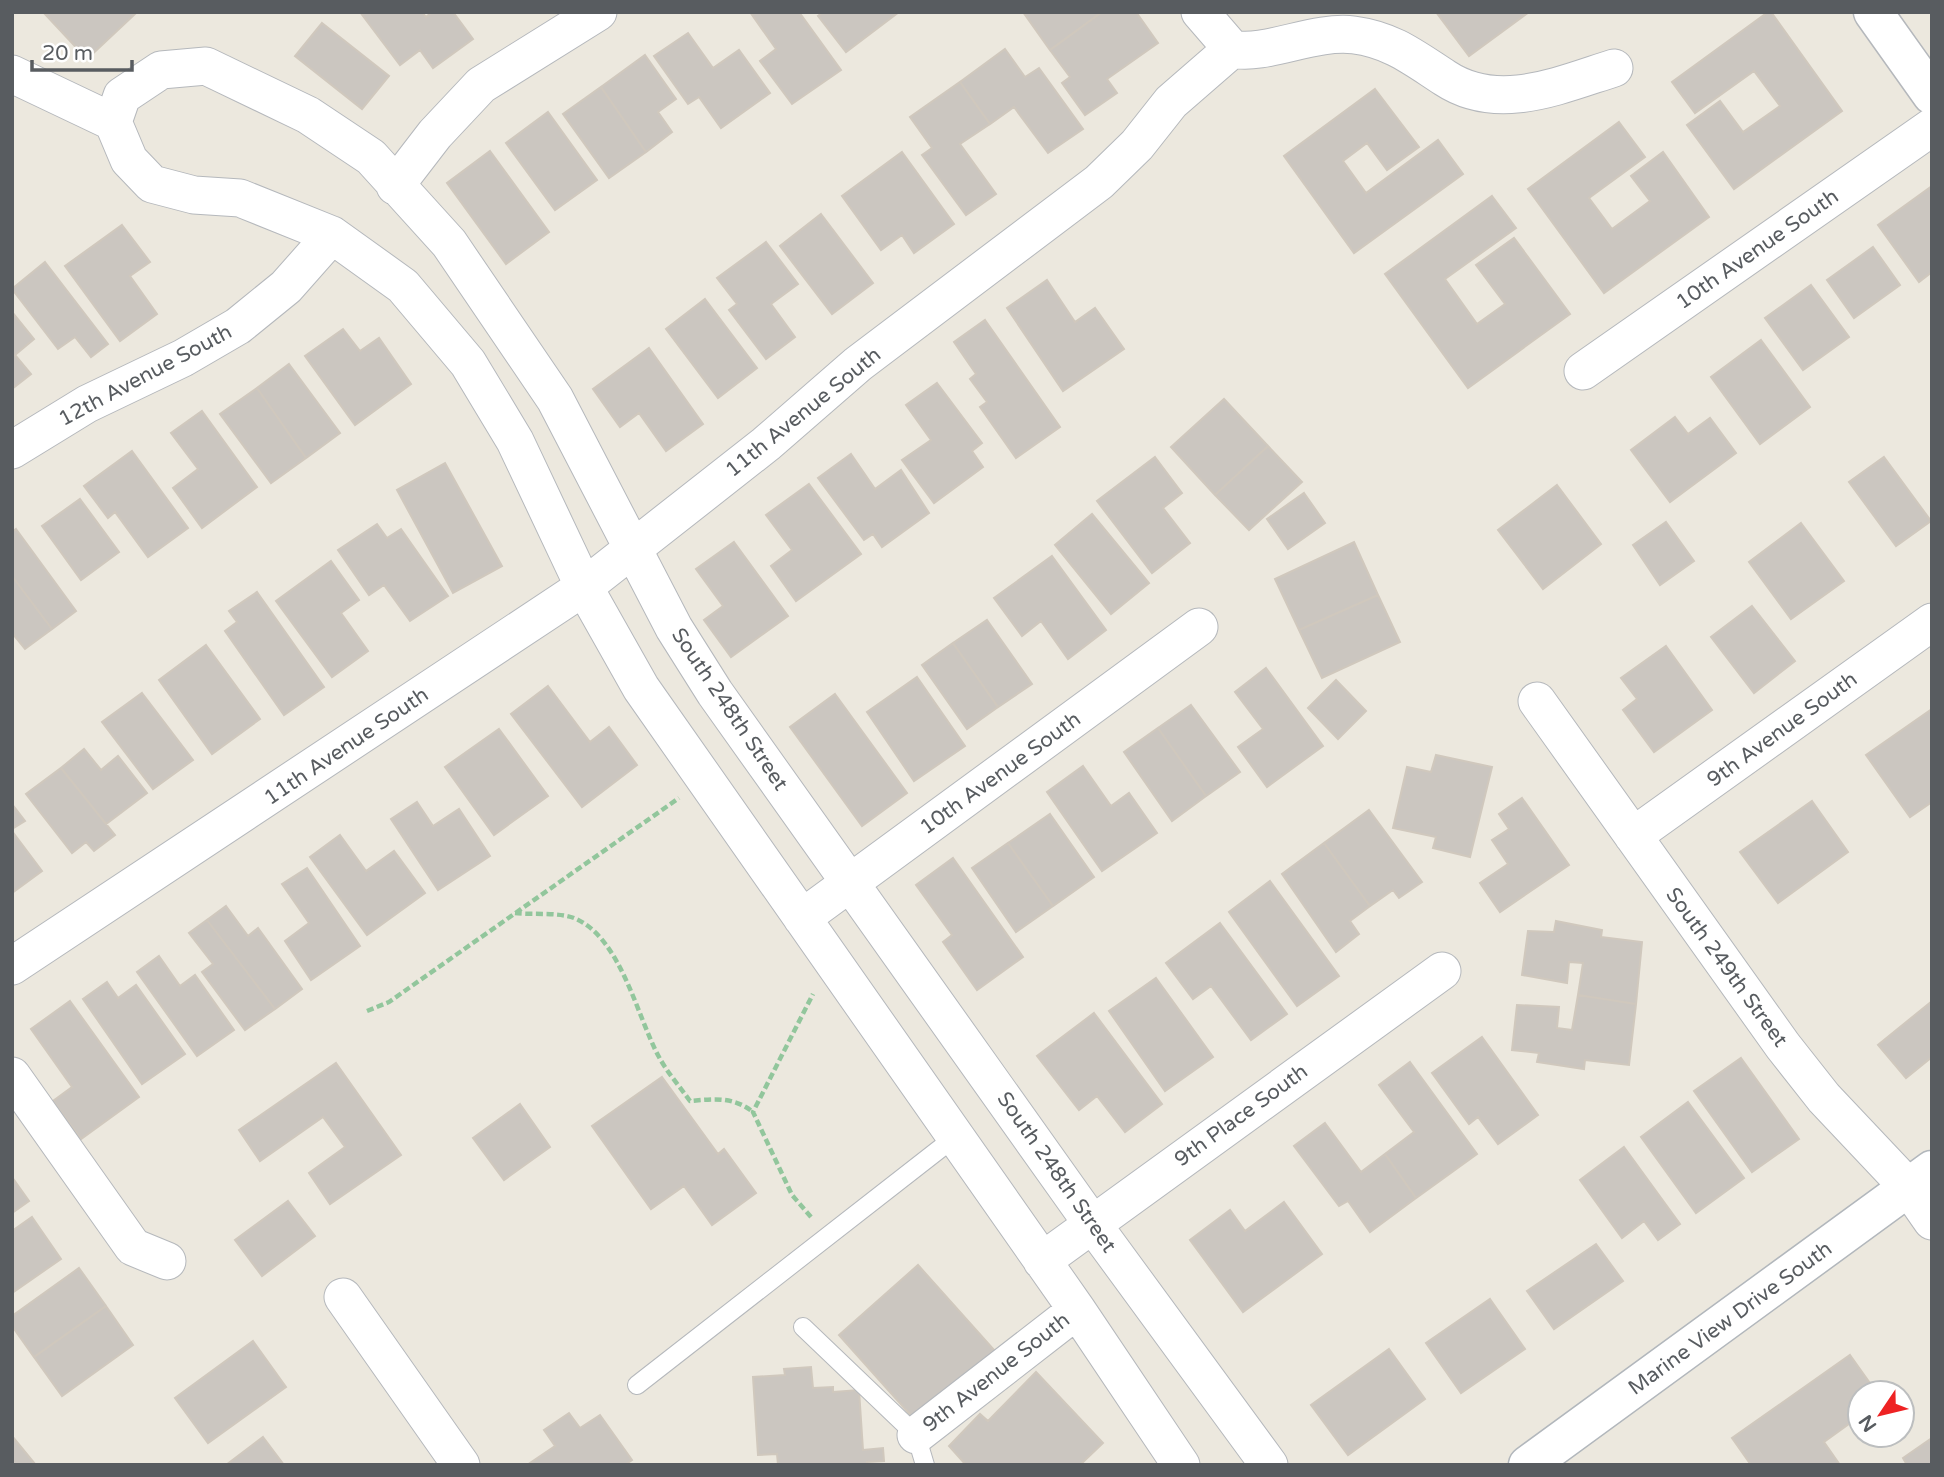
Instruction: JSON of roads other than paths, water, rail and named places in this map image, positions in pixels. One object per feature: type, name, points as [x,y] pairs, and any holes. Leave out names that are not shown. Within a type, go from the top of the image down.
[{"type":"main road","points":[[1873,12],[1932,95]]},
{"type":"main road","name":"Marine View Drive South","points":[[1528,1465],[1920,1179]]},
{"type":"street","points":[[395,186],[435,134],[481,85],[598,12]]},
{"type":"street","points":[[1200,12],[1232,49],[1252,49],[1319,36],[1366,37],[1409,52],[1459,87],[1504,96],[1534,92],[1614,68]]},
{"type":"street","name":"11th Avenue South","points":[[12,967],[584,587],[766,444],[858,364],[1099,182],[1137,145],[1171,102],[1232,49]]},
{"type":"street","name":"South 248th Street","points":[[113,122],[122,96],[162,70],[206,66],[308,115],[371,157],[449,243],[555,398],[674,628],[715,693],[1091,1222],[1269,1465]]},
{"type":"street","points":[[12,74],[113,122],[129,160],[152,184],[194,195],[240,198],[332,235],[403,286],[468,363],[515,441],[584,587],[641,688],[1077,1310],[1181,1465]]},
{"type":"street","name":"10th Avenue South","points":[[1583,371],[1932,127]]},
{"type":"street","name":"12th Avenue South","points":[[12,450],[88,404],[183,358],[238,326],[286,287],[332,235]]},
{"type":"street","name":"9th Avenue South","points":[[1633,836],[1932,622]]},
{"type":"street","name":"10th Avenue South","points":[[802,918],[1199,628]]},
{"type":"street","name":"South 249th Street","points":[[1537,701],[1783,1046],[1824,1098],[1920,1179],[1932,1221]]},
{"type":"street","name":"9th Place South","points":[[1042,1261],[1091,1222],[1442,971]]},
{"type":"street","points":[[12,1076],[133,1247],[167,1261]]},
{"type":"street","points":[[343,1297],[461,1465]]},
{"type":"street","name":"9th Avenue South","points":[[921,1450],[1077,1310]]},
{"type":"lane","points":[[637,1385],[955,1137]]},
{"type":"lane","points":[[803,1327],[921,1450]]}]
